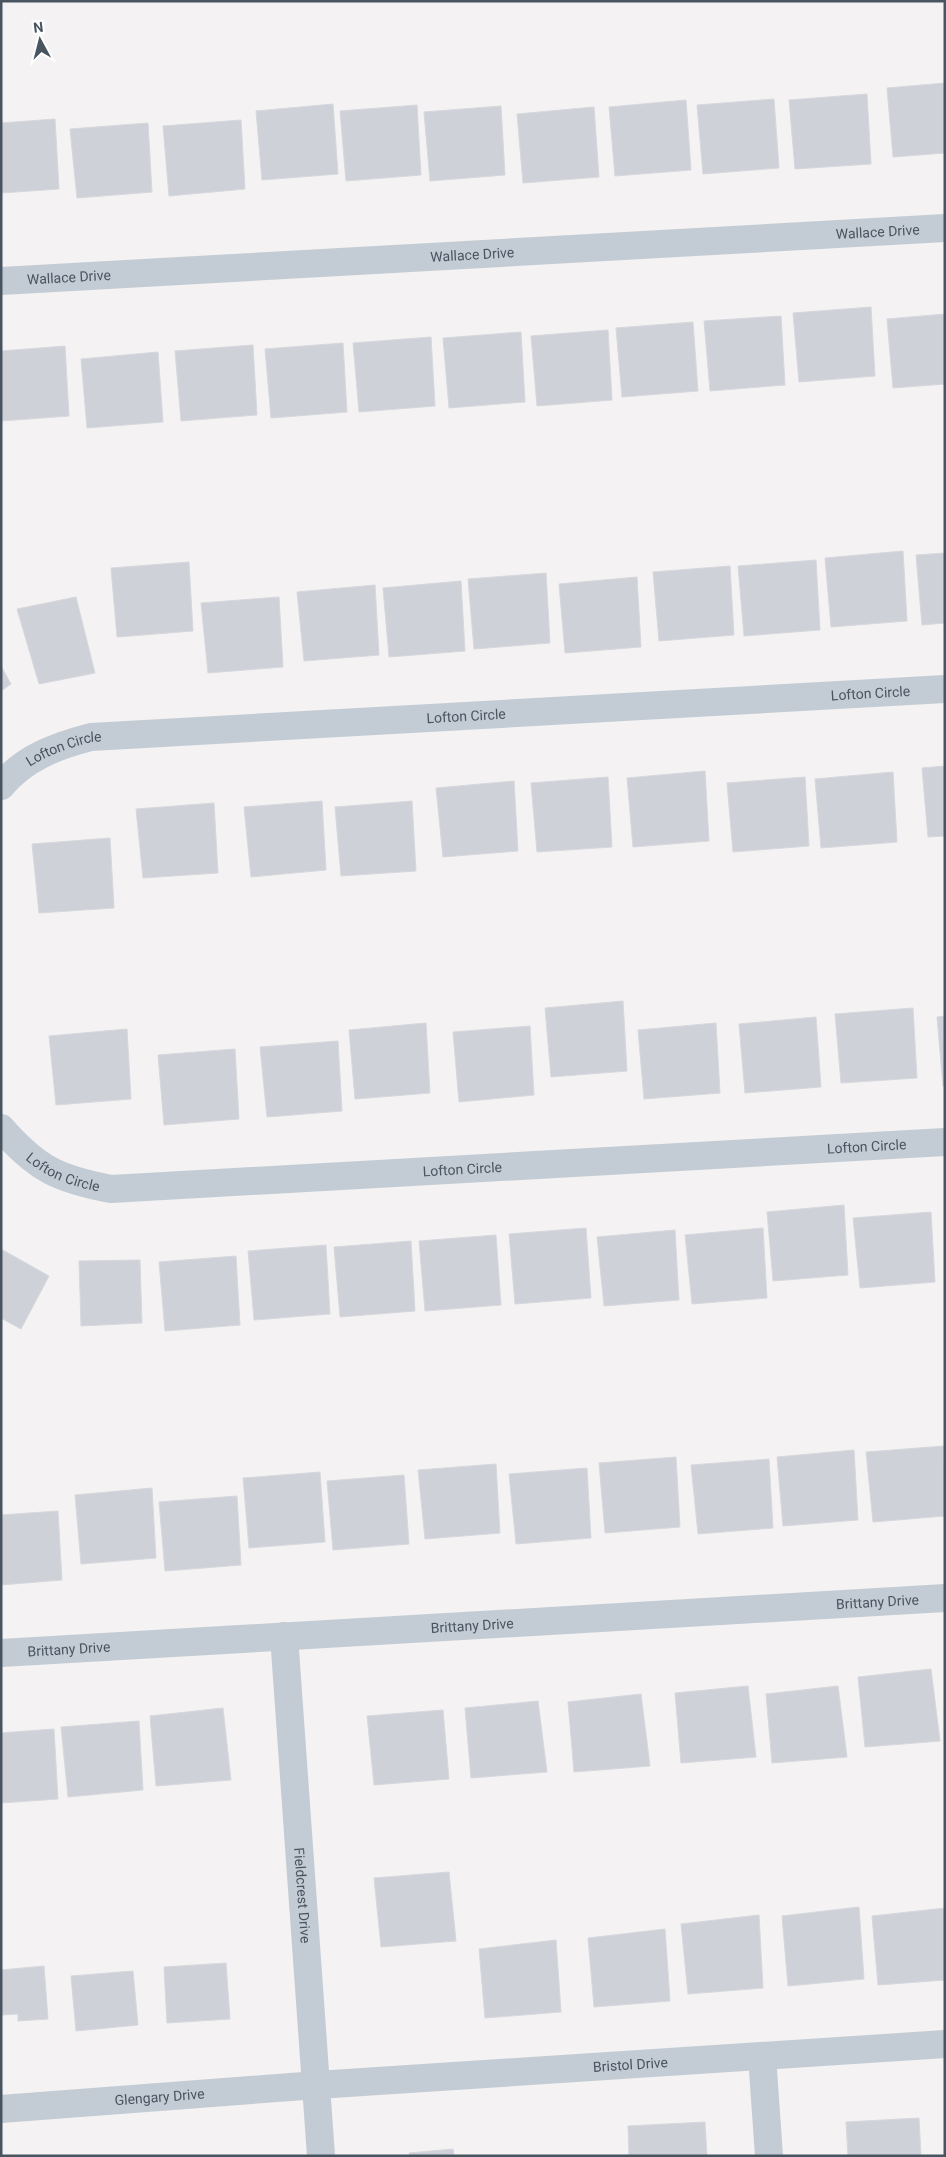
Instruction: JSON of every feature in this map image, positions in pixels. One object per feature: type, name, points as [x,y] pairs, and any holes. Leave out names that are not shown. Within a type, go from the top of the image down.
[{"type":"street","name":"Wallace Drive","points":[[1,282],[945,228]]},
{"type":"street","name":"Lofton Circle","points":[[1,786],[8,778],[34,758],[61,744],[91,737],[945,689]]},
{"type":"street","name":"Lofton Circle","points":[[1,1128],[19,1149],[45,1169],[75,1182],[111,1190],[945,1142]]},
{"type":"street","name":"Brittany Drive","points":[[1,1653],[945,1598]]},
{"type":"street","name":"Fieldcrest Drive","points":[[284,1636],[321,2156]]},
{"type":"street","name":"Bristol Drive","points":[[317,2085],[945,2044]]},
{"type":"street","points":[[762,2056],[769,2156]]},
{"type":"street","name":"Glengary Drive","points":[[1,2109],[317,2085]]},
{"type":"building","points":[[945,83],[945,153],[893,157],[887,88]]},
{"type":"building","points":[[867,94],[871,164],[795,169],[789,100]]},
{"type":"building","points":[[774,99],[779,168],[703,174],[697,105]]},
{"type":"building","points":[[686,100],[691,170],[615,176],[609,107]]},
{"type":"building","points":[[333,104],[338,174],[262,180],[256,111]]},
{"type":"building","points":[[417,105],[421,175],[346,181],[340,111]]},
{"type":"building","points":[[501,106],[505,175],[430,181],[424,112]]},
{"type":"building","points":[[594,107],[599,177],[523,183],[517,114]]},
{"type":"building","points":[[55,119],[59,189],[1,193],[1,123]]},
{"type":"building","points":[[241,120],[245,189],[169,196],[163,126]]},
{"type":"building","points":[[148,123],[152,192],[77,198],[70,129]]},
{"type":"building","points":[[871,307],[875,376],[799,382],[793,313]]},
{"type":"building","points":[[945,314],[945,384],[893,388],[887,319]]},
{"type":"building","points":[[781,316],[785,385],[710,391],[704,321]]},
{"type":"building","points":[[693,322],[698,391],[622,397],[616,328]]},
{"type":"building","points":[[608,330],[612,400],[537,406],[531,336]]},
{"type":"building","points":[[521,332],[525,402],[449,408],[443,338]]},
{"type":"building","points":[[431,337],[435,406],[359,412],[353,343]]},
{"type":"building","points":[[343,343],[347,412],[271,418],[265,349]]},
{"type":"building","points":[[253,345],[257,415],[181,421],[175,351]]},
{"type":"building","points":[[65,346],[69,416],[1,421],[1,351]]},
{"type":"building","points":[[158,352],[163,422],[87,428],[81,359]]},
{"type":"building","points":[[903,551],[907,621],[831,627],[825,558]]},
{"type":"building","points":[[945,553],[945,623],[922,625],[916,555]]},
{"type":"building","points":[[816,560],[820,630],[744,636],[738,566]]},
{"type":"building","points":[[189,562],[193,631],[117,637],[111,568]]},
{"type":"building","points":[[730,566],[734,635],[659,641],[653,572]]},
{"type":"building","points":[[546,573],[550,643],[474,649],[468,579]]},
{"type":"building","points":[[637,577],[641,647],[565,653],[559,584]]},
{"type":"building","points":[[461,581],[465,651],[389,657],[383,588]]},
{"type":"building","points":[[375,585],[379,655],[304,661],[297,592]]},
{"type":"building","points":[[76,597],[95,673],[39,684],[17,609]]},
{"type":"building","points":[[279,597],[283,667],[208,673],[201,603]]},
{"type":"building","points":[[1,666],[11,684],[1,691]]},
{"type":"building","points":[[945,766],[945,836],[928,837],[922,768]]},
{"type":"building","points":[[705,771],[709,841],[633,847],[627,778]]},
{"type":"building","points":[[893,772],[897,842],[821,848],[815,779]]},
{"type":"building","points":[[608,777],[612,847],[537,852],[531,783]]},
{"type":"building","points":[[805,777],[809,846],[733,852],[727,783]]},
{"type":"building","points":[[514,781],[518,851],[443,857],[436,788]]},
{"type":"building","points":[[322,801],[326,870],[251,877],[244,807]]},
{"type":"building","points":[[412,801],[416,871],[341,876],[335,807]]},
{"type":"building","points":[[214,803],[218,873],[143,878],[136,809]]},
{"type":"building","points":[[110,838],[114,908],[39,913],[32,844]]},
{"type":"building","points":[[623,1001],[627,1071],[551,1077],[545,1008]]},
{"type":"building","points":[[913,1008],[917,1078],[841,1083],[835,1014]]},
{"type":"building","points":[[945,1016],[945,1086],[943,1086],[937,1017]]},
{"type":"building","points":[[816,1017],[821,1087],[745,1093],[739,1024]]},
{"type":"building","points":[[426,1023],[430,1093],[355,1099],[349,1030]]},
{"type":"building","points":[[716,1023],[720,1093],[644,1099],[638,1030]]},
{"type":"building","points":[[530,1026],[534,1095],[459,1102],[453,1032]]},
{"type":"building","points":[[127,1029],[131,1099],[56,1105],[49,1036]]},
{"type":"building","points":[[338,1041],[342,1111],[267,1117],[260,1047]]},
{"type":"building","points":[[235,1049],[239,1119],[164,1125],[158,1055]]},
{"type":"building","points":[[844,1205],[848,1275],[773,1281],[767,1212]]},
{"type":"building","points":[[931,1212],[935,1282],[860,1288],[853,1218]]},
{"type":"building","points":[[586,1228],[591,1298],[515,1304],[509,1234]]},
{"type":"building","points":[[763,1228],[767,1298],[692,1304],[685,1235]]},
{"type":"building","points":[[675,1230],[679,1300],[604,1306],[597,1237]]},
{"type":"building","points":[[496,1235],[501,1305],[425,1311],[419,1241]]},
{"type":"building","points":[[411,1241],[415,1311],[340,1317],[334,1247]]},
{"type":"building","points":[[326,1245],[330,1314],[254,1320],[248,1251]]},
{"type":"building","points":[[1,1249],[49,1276],[21,1329],[1,1318]]},
{"type":"building","points":[[236,1256],[240,1325],[165,1331],[159,1262]]},
{"type":"building","points":[[140,1260],[142,1323],[81,1326],[79,1261]]},
{"type":"building","points":[[944,1446],[945,1516],[873,1522],[866,1452]]},
{"type":"building","points":[[854,1450],[858,1520],[783,1526],[777,1457]]},
{"type":"building","points":[[676,1457],[680,1527],[605,1533],[599,1463]]},
{"type":"building","points":[[769,1459],[773,1528],[698,1534],[691,1465]]},
{"type":"building","points":[[496,1464],[500,1533],[425,1539],[418,1470]]},
{"type":"building","points":[[587,1468],[591,1538],[516,1544],[509,1474]]},
{"type":"building","points":[[320,1472],[325,1542],[249,1548],[243,1478]]},
{"type":"building","points":[[404,1475],[409,1544],[333,1550],[327,1481]]},
{"type":"building","points":[[152,1488],[156,1558],[81,1564],[75,1495]]},
{"type":"building","points":[[237,1496],[241,1565],[165,1571],[159,1502]]},
{"type":"building","points":[[58,1511],[62,1580],[1,1585],[1,1515]]},
{"type":"building","points":[[931,1669],[940,1741],[865,1747],[858,1677]]},
{"type":"building","points":[[748,1686],[756,1757],[681,1763],[675,1693]]},
{"type":"building","points":[[838,1686],[847,1757],[772,1763],[766,1694]]},
{"type":"building","points":[[641,1694],[650,1766],[574,1772],[568,1702]]},
{"type":"building","points":[[538,1701],[547,1772],[471,1778],[465,1708]]},
{"type":"building","points":[[223,1708],[231,1780],[156,1786],[150,1716]]},
{"type":"building","points":[[443,1710],[449,1779],[374,1785],[367,1716]]},
{"type":"building","points":[[139,1721],[143,1790],[68,1797],[61,1727]]},
{"type":"building","points":[[54,1729],[58,1799],[1,1803],[1,1733]]},
{"type":"building","points":[[449,1872],[456,1941],[381,1947],[374,1878]]},
{"type":"building","points":[[859,1907],[864,1979],[788,1986],[782,1916]]},
{"type":"building","points":[[945,1908],[945,1980],[878,1985],[872,1916]]},
{"type":"building","points":[[759,1915],[763,1988],[688,1994],[681,1924]]},
{"type":"building","points":[[665,1929],[670,2001],[594,2007],[588,1938]]},
{"type":"building","points":[[556,1940],[561,2012],[485,2018],[479,1949]]},
{"type":"building","points":[[226,1963],[230,2019],[167,2023],[164,1967]]},
{"type":"building","points":[[44,1966],[48,2019],[18,2021],[18,2014],[1,2015],[1,1970]]},
{"type":"building","points":[[133,1971],[138,2025],[76,2031],[71,1976]]},
{"type":"building","points":[[919,2118],[921,2156],[848,2156],[846,2122]]},
{"type":"building","points":[[705,2122],[707,2156],[629,2156],[628,2126]]},
{"type":"building","points":[[453,2149],[454,2156],[410,2156],[409,2153]]}]
